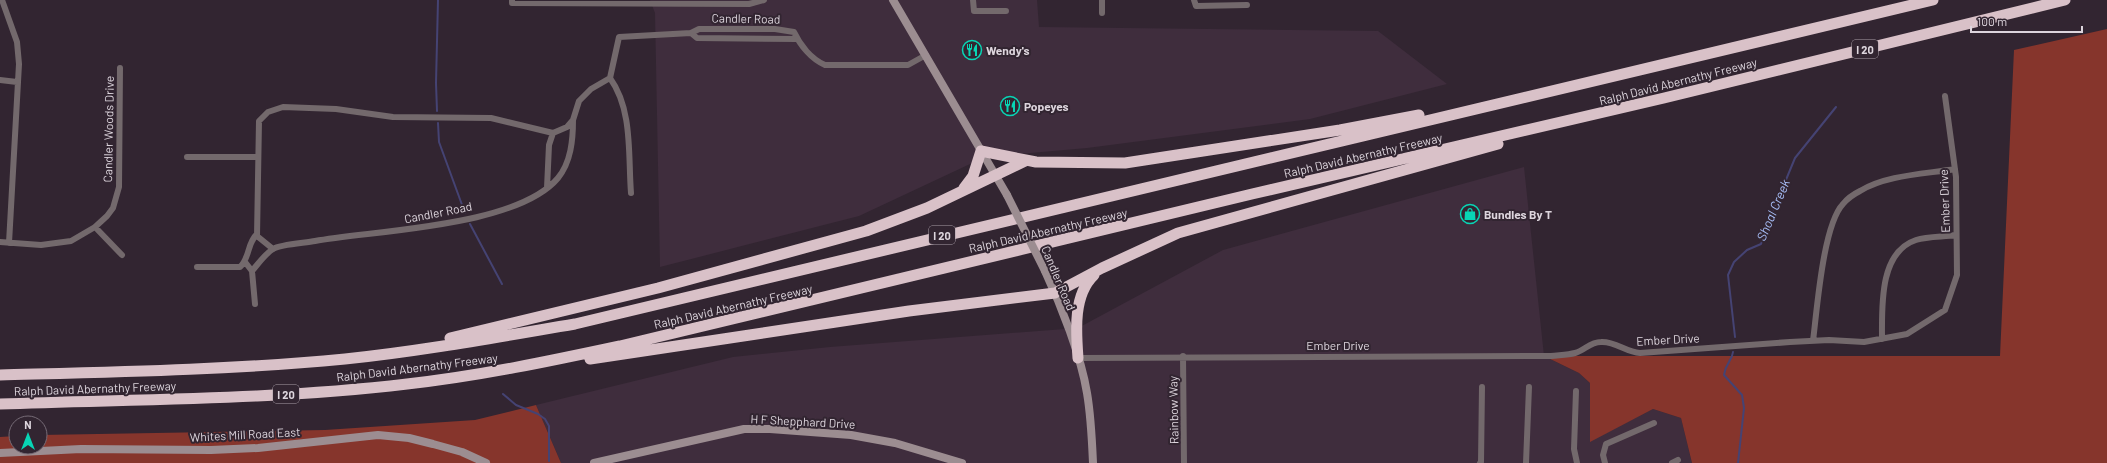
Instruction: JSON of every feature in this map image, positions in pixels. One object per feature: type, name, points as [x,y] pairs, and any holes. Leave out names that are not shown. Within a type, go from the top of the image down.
[{"type":"highway","name":"Ralph David Abernathy Freeway","points":[[0,375],[162,370],[345,358],[453,344],[575,324],[1933,0]]},
{"type":"highway","name":"Ralph David Abernathy Freeway","points":[[0,404],[246,396],[320,392],[406,384],[483,373],[620,346],[1252,194],[1664,98],[2065,0]]},
{"type":"highway","points":[[961,192],[973,176],[981,151],[1025,161],[1125,163],[1340,130],[1534,94]]},
{"type":"highway","points":[[483,373],[606,357],[912,311],[1055,293],[1102,268],[1178,233],[1664,98]]},
{"type":"highway","points":[[345,358],[434,342],[658,288],[787,254],[898,220],[1025,161]]},
{"type":"highway","points":[[1078,358],[1076,333],[1083,290],[1090,279],[1102,268]]},
{"type":"street","points":[[2,0],[17,42],[19,64],[9,243]]},
{"type":"street","points":[[512,0],[512,3],[577,2],[748,4],[764,0]]},
{"type":"street","name":"Candler Road","points":[[894,0],[994,175],[1007,195],[1055,293],[1078,358],[1087,392],[1093,463]]},
{"type":"street","points":[[973,0],[974,11],[1006,11]]},
{"type":"street","points":[[1102,0],[1102,13]]},
{"type":"street","points":[[1194,0],[1196,6],[1247,5]]},
{"type":"street","name":"Candler Road","points":[[610,78],[619,37],[691,33],[699,29],[775,30],[794,32],[816,62],[825,65],[908,65],[926,55]]},
{"type":"street","name":"Candler Road","points":[[691,33],[697,38],[798,39]]},
{"type":"street","name":"Candler Woods Drive","points":[[0,242],[59,244],[71,241],[95,227],[113,208],[119,187],[120,68]]},
{"type":"street","points":[[547,188],[559,177],[571,151],[573,120],[579,102],[591,89],[610,78],[618,90],[625,107],[631,193]]},
{"type":"street","points":[[0,80],[17,82]]},
{"type":"street","name":"Ember Drive","points":[[1078,358],[1183,356],[1551,356],[1575,353],[1592,343],[1602,342],[1612,343],[1633,352],[1640,353],[1814,341],[1864,342],[1907,334],[1945,310],[1957,275],[1955,169],[1945,96]]},
{"type":"street","points":[[252,271],[273,249],[258,236],[259,121],[268,112],[283,108],[336,109],[393,117],[491,118],[553,133],[567,127],[573,120]]},
{"type":"street","points":[[547,188],[549,145],[553,133]]},
{"type":"street","points":[[187,157],[258,157]]},
{"type":"street","points":[[1814,341],[1823,264],[1829,236],[1842,205],[1860,190],[1886,181],[1955,169]]},
{"type":"street","name":"Candler Road","points":[[273,249],[340,237],[406,231],[499,212],[547,188]]},
{"type":"street","points":[[95,227],[122,255]]},
{"type":"street","points":[[197,267],[237,268],[245,262],[251,241],[258,234]]},
{"type":"street","points":[[1882,338],[1882,305],[1889,267],[1901,248],[1917,240],[1956,236]]},
{"type":"street","points":[[245,262],[252,271],[255,304]]},
{"type":"street","name":"Rainbow Way","points":[[1183,356],[1184,463]]},
{"type":"street","points":[[1482,387],[1481,463],[1489,463]]},
{"type":"street","points":[[1526,463],[1529,387]]},
{"type":"street","points":[[1576,391],[1574,449],[1577,463]]},
{"type":"street","points":[[1605,463],[1602,455],[1606,444],[1654,423]]},
{"type":"street","name":"H F Shepphard Drive","points":[[594,463],[744,429],[770,429],[851,434],[895,444],[962,463]]},
{"type":"street","name":"Whites Mill Road East","points":[[0,452],[81,449],[211,450],[258,448],[378,435],[409,438],[434,444],[462,452],[486,463]]},
{"type":"street","points":[[1672,463],[1678,460]]},
{"type":"shaded area","points":[[650,0],[1037,0],[1039,27],[1378,31],[1447,84],[1310,119],[1087,148],[985,157],[859,216],[660,267],[655,13]]},
{"type":"shaded area","points":[[2107,29],[2107,463],[1692,463],[1681,418],[1653,409],[1590,442],[1590,383],[1579,373],[1544,356],[2000,356],[2014,50]]},
{"type":"shaded area","points":[[1524,167],[1544,356],[1579,373],[1590,383],[1590,441],[1653,409],[1681,418],[1692,463],[561,463],[536,405],[733,357],[830,347],[1078,328],[1223,250]]},
{"type":"shaded area","points":[[536,405],[561,463],[0,463],[0,437],[8,436],[8,455],[48,455],[48,435],[325,430],[475,420]]},
{"type":"waterway","points":[[437,111],[436,83],[438,0]]},
{"type":"waterway","name":"Shoal Creek","points":[[1735,337],[1728,275],[1734,262],[1747,250],[1761,244],[1795,158],[1836,107]]},
{"type":"waterway","points":[[438,123],[439,142],[465,213]]},
{"type":"waterway","points":[[470,224],[502,284]]},
{"type":"waterway","name":"Shoal Creek","points":[[1733,352],[1724,375],[1742,395],[1744,408],[1738,463]]},
{"type":"waterway","points":[[503,394],[516,405],[538,414],[545,419],[549,426],[549,461]]},
{"type":"place","name":"Wendy's","points":[[972,50]]},
{"type":"place","name":"Popeyes","points":[[1010,106]]},
{"type":"place","name":"Bundles By T","points":[[1470,214]]}]
